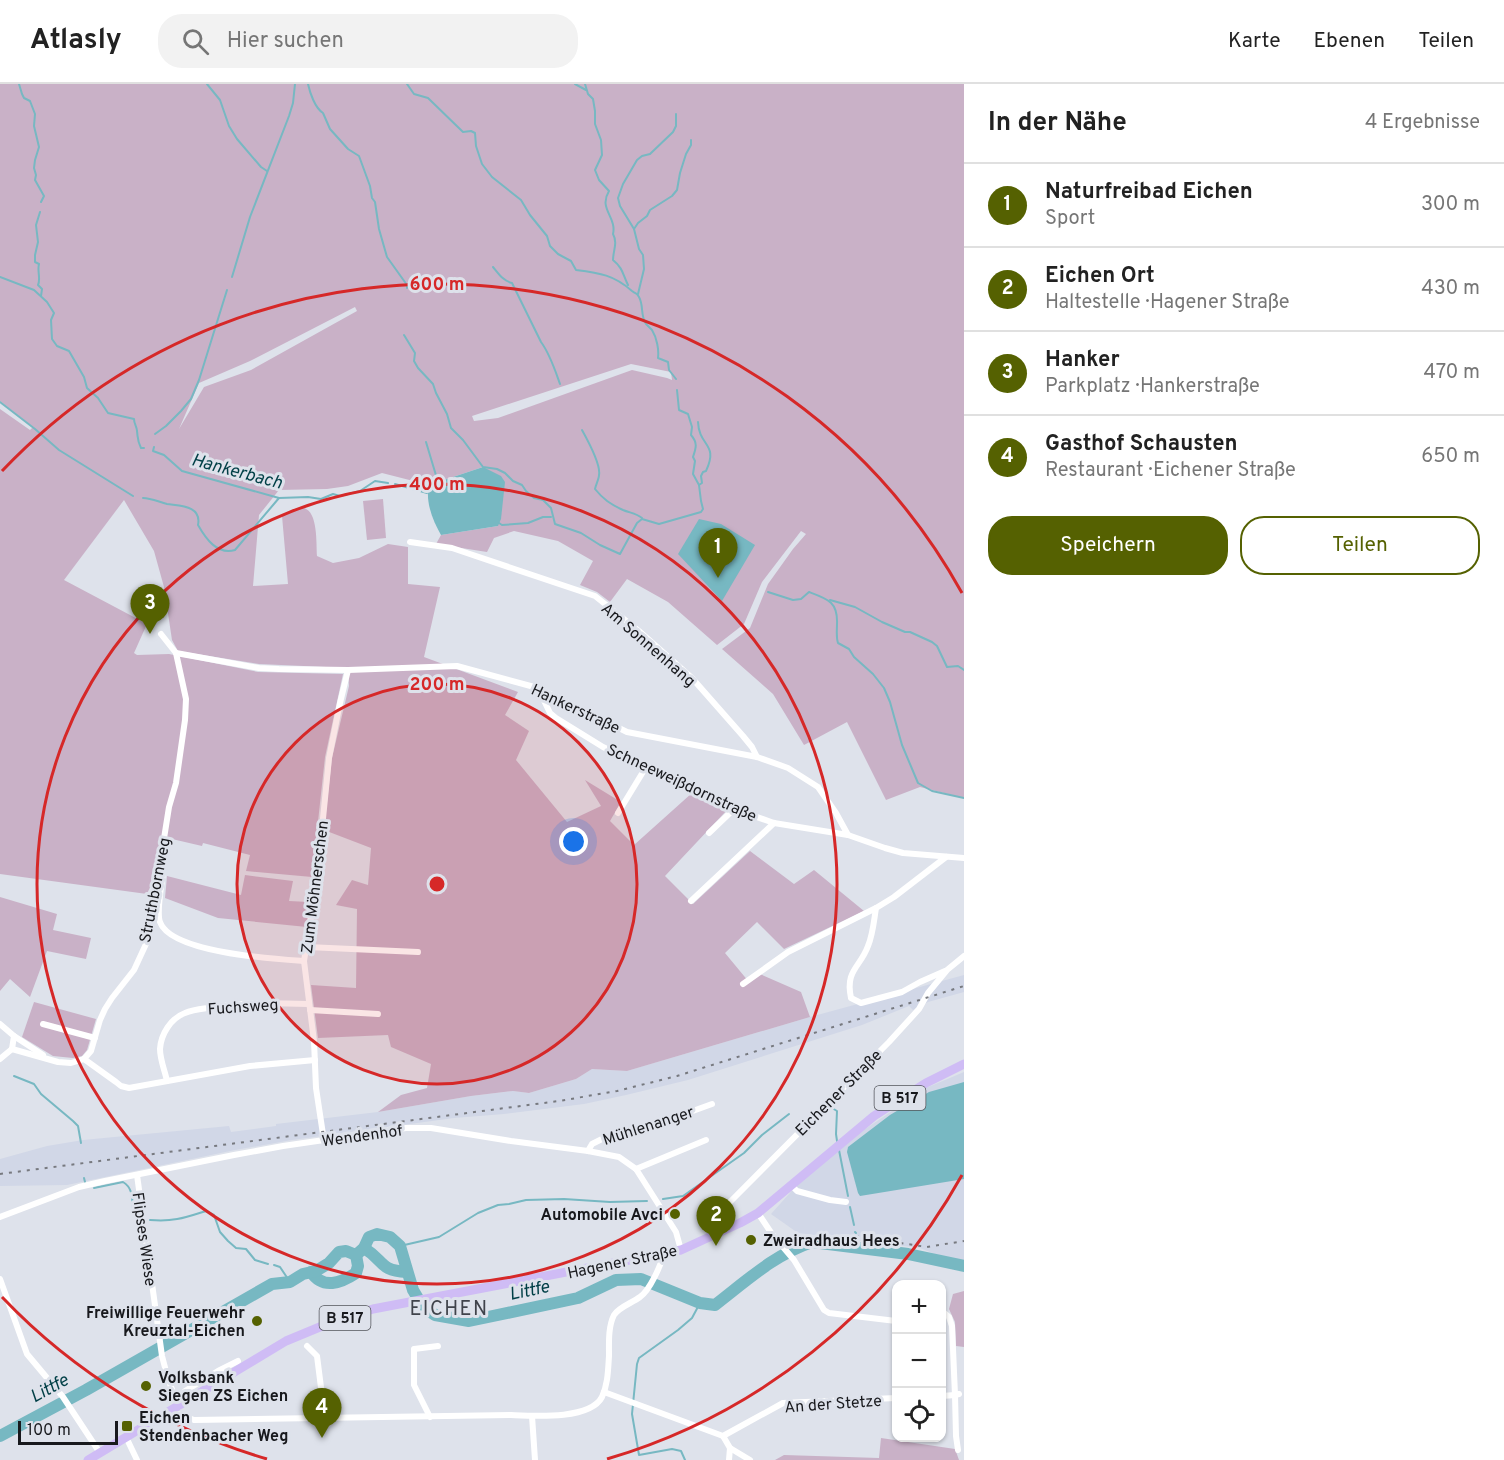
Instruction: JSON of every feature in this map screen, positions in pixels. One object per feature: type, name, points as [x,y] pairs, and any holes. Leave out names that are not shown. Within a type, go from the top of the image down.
[{"type":"main road","name":"Hagener Straße","points":[[88,1460],[286,1341],[327,1324],[373,1309],[681,1250],[758,1213],[874,1116],[908,1093],[964,1064]]},
{"type":"street","name":"Am Sonnenhang","points":[[410,542],[452,548],[594,597],[639,631],[692,678],[743,736],[757,757]]},
{"type":"street","points":[[161,634],[176,653]]},
{"type":"street","name":"Hankerstraße","points":[[176,653],[260,668],[348,670],[457,666],[538,688],[627,732],[757,757],[788,768],[818,787],[848,835]]},
{"type":"street","name":"Struthbornweg","points":[[84,1059],[91,1051],[105,1009],[134,970],[146,944],[151,898],[159,870],[169,807],[176,783],[185,720],[186,699],[176,653]]},
{"type":"street","name":"Zum Möhnerschen","points":[[324,1141],[316,1088],[304,961],[317,879],[329,758],[348,670]]},
{"type":"street","name":"Schneeweißdornstraße","points":[[538,688],[550,713],[603,747],[734,809],[774,823],[848,835]]},
{"type":"street","points":[[618,813],[646,767]]},
{"type":"street","points":[[709,833],[734,809]]},
{"type":"street","points":[[691,901],[774,823]]},
{"type":"street","points":[[848,835],[903,853],[964,858]]},
{"type":"street","points":[[743,984],[788,952],[894,897],[946,856]]},
{"type":"street","points":[[159,870],[163,871],[160,923],[167,933],[214,951],[304,961]]},
{"type":"street","points":[[876,908],[870,943],[852,972],[848,986],[851,998],[861,1003],[902,992],[947,970]]},
{"type":"street","points":[[307,947],[418,952]]},
{"type":"street","name":"Eichener Straße","points":[[724,1230],[721,1216],[723,1209],[889,1042],[919,1009],[928,993],[947,970],[964,956]]},
{"type":"street","name":"Fuchsweg","points":[[168,1081],[160,1050],[167,1028],[183,1013],[231,1004],[309,1007],[378,1014]]},
{"type":"street","points":[[0,1024],[51,1060]]},
{"type":"street","points":[[43,1024],[95,1038]]},
{"type":"street","points":[[0,1059],[12,1049],[14,1036]]},
{"type":"street","points":[[12,1049],[58,1062],[71,1063],[84,1059],[116,1082],[125,1087],[134,1088],[250,1066],[315,1060]]},
{"type":"street","name":"Mühlenanger","points":[[588,1151],[592,1144],[610,1136],[657,1124],[712,1104]]},
{"type":"street","name":"Wendenhof","points":[[0,1217],[79,1187],[136,1175],[234,1155],[406,1128],[431,1128],[619,1157],[636,1169],[676,1232],[681,1250]]},
{"type":"street","points":[[636,1169],[706,1140]]},
{"type":"street","name":"Flipses Wiese","points":[[136,1175],[162,1356],[175,1409]]},
{"type":"street","points":[[791,1185],[797,1191],[846,1202]]},
{"type":"street","points":[[758,1213],[794,1260],[824,1310],[829,1313],[892,1320]]},
{"type":"street","points":[[175,1409],[194,1420],[532,1416],[573,1413],[588,1409],[599,1401],[608,1380],[610,1328],[615,1314],[642,1296],[660,1266],[664,1253]]},
{"type":"street","points":[[0,1279],[3,1298],[27,1354],[69,1405],[100,1453]]},
{"type":"street","points":[[946,1314],[952,1326],[958,1450]]},
{"type":"street","points":[[307,1346],[317,1356],[325,1419]]},
{"type":"street","points":[[430,1417],[414,1385],[414,1349],[438,1346]]},
{"type":"street","name":"Hagener Straße","points":[[175,1409],[185,1391],[238,1361]]},
{"type":"street","points":[[604,1392],[723,1436],[730,1448],[750,1460]]},
{"type":"street","points":[[946,1395],[957,1394]]},
{"type":"street","name":"An der Stetze","points":[[723,1436],[783,1403],[892,1398]]},
{"type":"street","points":[[532,1416],[535,1460]]},
{"type":"street","points":[[126,1437],[137,1460]]},
{"type":"street","points":[[729,1460],[730,1448]]},
{"type":"shaded area","points":[[0,84],[964,84],[964,798],[920,787],[886,800],[847,722],[804,745],[773,694],[722,649],[750,628],[768,584],[806,534],[801,531],[762,582],[744,624],[717,645],[668,602],[627,579],[610,602],[597,592],[580,585],[593,561],[558,541],[514,531],[494,538],[487,552],[436,544],[441,535],[498,526],[483,467],[429,485],[382,473],[348,486],[279,490],[259,515],[253,586],[288,584],[282,516],[295,509],[303,508],[312,516],[315,524],[317,556],[333,563],[359,558],[388,544],[408,547],[408,584],[440,587],[424,657],[518,692],[505,715],[529,731],[516,760],[567,822],[601,806],[585,780],[621,802],[610,821],[634,845],[692,793],[728,809],[665,876],[693,904],[750,851],[794,884],[814,870],[864,911],[784,949],[757,922],[725,953],[749,982],[760,974],[801,992],[810,1017],[627,1071],[592,1069],[576,1079],[529,1093],[513,1091],[471,1096],[378,1112],[401,1095],[427,1088],[431,1064],[391,1047],[388,1035],[318,1038],[311,985],[356,988],[357,909],[336,905],[352,880],[368,885],[371,848],[324,830],[332,758],[349,686],[348,668],[259,664],[178,651],[172,640],[164,587],[154,551],[124,500],[64,580],[147,624],[134,653],[137,655],[169,654],[258,672],[343,674],[325,757],[312,877],[246,871],[250,855],[203,843],[202,846],[172,839],[147,894],[0,874],[0,409],[30,430],[33,427],[0,401]],"holes":[[[355,307],[357,311],[251,370],[204,387],[179,429],[199,383],[250,361]],[[631,364],[671,372],[672,380],[632,370],[498,418],[474,421],[472,416]]]},
{"type":"shaded area","points":[[383,499],[386,538],[367,540],[363,501]]},
{"type":"shaded area","points":[[245,875],[293,881],[289,901],[309,902],[307,927],[218,918],[165,898],[167,876],[241,895]]},
{"type":"shaded area","points":[[0,897],[57,914],[53,930],[91,938],[86,959],[47,951],[30,997],[10,979],[0,991]]},
{"type":"shaded area","points":[[964,975],[964,992],[928,1002],[913,1010],[909,1006],[862,1025],[688,1080],[626,1095],[584,1104],[454,1118],[292,1140],[67,1185],[0,1186],[0,1159],[47,1146],[83,1140],[229,1126],[231,1132],[276,1126],[276,1124],[378,1112],[471,1096],[513,1091],[529,1093],[576,1079],[592,1069],[627,1071]]},
{"type":"shaded area","points":[[34,1002],[96,1019],[87,1050],[82,1056],[73,1058],[53,1056],[22,1037]]},
{"type":"shaded area","points":[[964,1072],[964,1266],[920,1248],[798,1233],[771,1214],[798,1184],[852,1138],[926,1088]]},
{"type":"shaded area","points":[[964,1291],[964,1347],[956,1346],[955,1322],[949,1309],[953,1294]]},
{"type":"shaded area","points":[[881,1438],[892,1440],[892,1442],[955,1449],[959,1460],[775,1460],[784,1455],[879,1458]]},
{"type":"water","points":[[483,467],[501,476],[505,482],[501,519],[498,526],[441,535],[429,505],[429,485]]},
{"type":"water","points":[[699,519],[721,524],[755,545],[722,601],[678,554]]},
{"type":"water","points":[[964,1082],[964,1179],[860,1196],[847,1152],[848,1147],[890,1115],[929,1092]]},
{"type":"waterway","points":[[19,84],[24,98],[30,101],[35,114],[34,126],[39,147],[34,168],[35,180],[44,196],[41,202]]},
{"type":"waterway","points":[[207,84],[220,100],[229,126],[237,139],[267,171]]},
{"type":"waterway","points":[[232,277],[250,217],[289,116],[295,84]]},
{"type":"waterway","points":[[308,84],[313,100],[323,113],[330,129],[348,149],[359,156],[375,202],[379,229],[387,257],[407,288]]},
{"type":"waterway","points":[[407,84],[414,94],[428,98],[463,132],[475,133],[476,146],[482,164],[492,177],[521,200],[547,236],[550,246],[558,254],[571,261],[576,270],[613,278],[637,295],[644,321],[655,337],[658,358],[668,362],[669,370],[676,379]]},
{"type":"waterway","points":[[575,84],[586,90]]},
{"type":"waterway","points":[[585,84],[588,94],[593,99],[595,124],[601,140],[602,155],[595,170],[599,180],[609,191],[606,197],[606,208],[614,228],[613,260],[621,269],[628,285]]},
{"type":"waterway","points":[[638,294],[644,269],[643,255],[639,249],[634,229],[620,206],[618,198],[637,160],[650,154],[673,132],[676,126],[676,114]]},
{"type":"waterway","points":[[634,229],[650,210],[672,196],[677,190],[691,140]]},
{"type":"waterway","points":[[40,212],[36,225],[38,242],[35,262],[39,264],[38,285],[42,289],[41,296]]},
{"type":"waterway","points":[[493,267],[503,279],[512,283],[550,357],[560,384]]},
{"type":"waterway","name":"Hankerbach","points":[[0,277],[34,290],[47,302],[54,313],[51,320],[52,339],[57,346],[69,351],[84,377],[87,388],[98,398],[108,413],[134,419],[139,443],[141,448],[144,448]]},
{"type":"waterway","points":[[155,434],[166,426],[191,399],[227,290]]},
{"type":"waterway","name":"Hankerbach","points":[[404,335],[415,353],[414,361],[418,368],[433,384],[451,428],[483,467],[505,473],[513,481],[522,485],[534,498],[543,500],[551,508],[555,524],[581,533],[620,554],[637,523],[642,519],[659,524],[701,512],[703,509],[699,485],[693,474],[695,461],[693,457],[696,446],[691,435],[692,427],[688,414],[679,410],[677,390]]},
{"type":"waterway","points":[[0,402],[59,450],[133,496]]},
{"type":"waterway","points":[[698,422],[710,455],[706,471],[701,476],[702,483],[699,485]]},
{"type":"waterway","points":[[582,430],[598,465],[599,477],[595,489],[611,503],[642,519]]},
{"type":"waterway","points":[[426,442],[438,482]]},
{"type":"waterway","name":"Hankerbach","points":[[154,447],[153,451],[164,455],[182,471],[279,498],[321,499],[333,494],[340,496],[360,491],[375,481],[388,483]]},
{"type":"waterway","name":"Hankerbach","points":[[395,484],[427,493]]},
{"type":"waterway","points":[[143,498],[193,510],[197,514],[198,525],[208,540],[217,548],[229,551],[235,550],[279,498]]},
{"type":"waterway","points":[[499,523],[502,525],[528,523],[543,517],[551,517]]},
{"type":"waterway","name":"Hankerbach","points":[[768,592],[793,600],[801,599],[809,592],[831,602],[836,611],[838,643],[849,649],[884,688],[902,745],[918,783],[932,791],[964,798]]},
{"type":"waterway","points":[[830,600],[855,607],[882,622],[932,642],[937,646],[947,667],[958,666],[964,670]]},
{"type":"waterway","points":[[14,1076],[34,1084],[41,1094],[73,1121],[78,1126],[81,1143]]},
{"type":"waterway","points":[[832,1108],[837,1111],[837,1141]]},
{"type":"waterway","points":[[663,1199],[683,1196],[744,1153],[762,1135],[789,1114]]},
{"type":"waterway","points":[[839,1150],[848,1196]]},
{"type":"waterway","points":[[84,1178],[85,1182]]},
{"type":"waterway","points":[[94,1188],[123,1182],[130,1190],[133,1209],[137,1212]]},
{"type":"waterway","points":[[400,1246],[439,1237],[478,1213],[498,1205],[526,1200],[647,1201]]},
{"type":"waterway","points":[[850,1207],[854,1225]]},
{"type":"waterway","points":[[150,1220],[178,1219],[206,1211],[214,1215],[220,1232],[236,1248],[246,1249],[255,1260],[268,1264]]},
{"type":"waterway","name":"Littfe","points":[[0,1436],[272,1284],[290,1282],[303,1274],[316,1271],[329,1263],[339,1252],[346,1251],[356,1255],[364,1248],[369,1237],[377,1234],[390,1237],[400,1246],[413,1290],[423,1307],[435,1315],[469,1321],[578,1298],[616,1280],[641,1279],[700,1303],[715,1305],[773,1261],[812,1242],[908,1254],[964,1266]]},
{"type":"waterway","name":"Littfe","points":[[864,1242],[870,1249]]},
{"type":"waterway","points":[[364,1248],[386,1267],[407,1272]]},
{"type":"waterway","points":[[311,1272],[316,1278],[327,1283],[344,1280],[356,1273],[358,1266],[356,1255]]},
{"type":"waterway","points":[[274,1265],[280,1267],[290,1282]]},
{"type":"waterway","points":[[685,1460],[681,1451],[672,1449],[639,1455],[632,1414],[639,1358],[692,1318],[700,1303]]},
{"type":"railway","points":[[0,1174],[559,1101],[617,1091],[677,1076],[964,986]]},
{"type":"railway","points":[[847,1235],[927,1247],[964,1241]]},
{"type":"place","name":"Naturfreibad Eichen","points":[[718,578]]},
{"type":"place","name":"Hanker","points":[[150,634]]},
{"type":"place","name":"Automobile Avci","points":[[675,1214]]},
{"type":"place","name":"Zweiradhaus Hees","points":[[751,1240]]},
{"type":"place","name":"Eichen Ort","points":[[716,1246]]},
{"type":"place","name":"Freiwillige Feuerwehr Kreuztal-Eichen","points":[[257,1321]]},
{"type":"place","name":"Volksbank Siegen ZS Eichen","points":[[146,1386]]},
{"type":"place","name":"Eichen Stendenbacher Weg","points":[[127,1426]]},
{"type":"place","name":"Gasthof Schausten","points":[[322,1438]]},
{"type":"district","name":"EICHEN","points":[[449,1308]]}]
